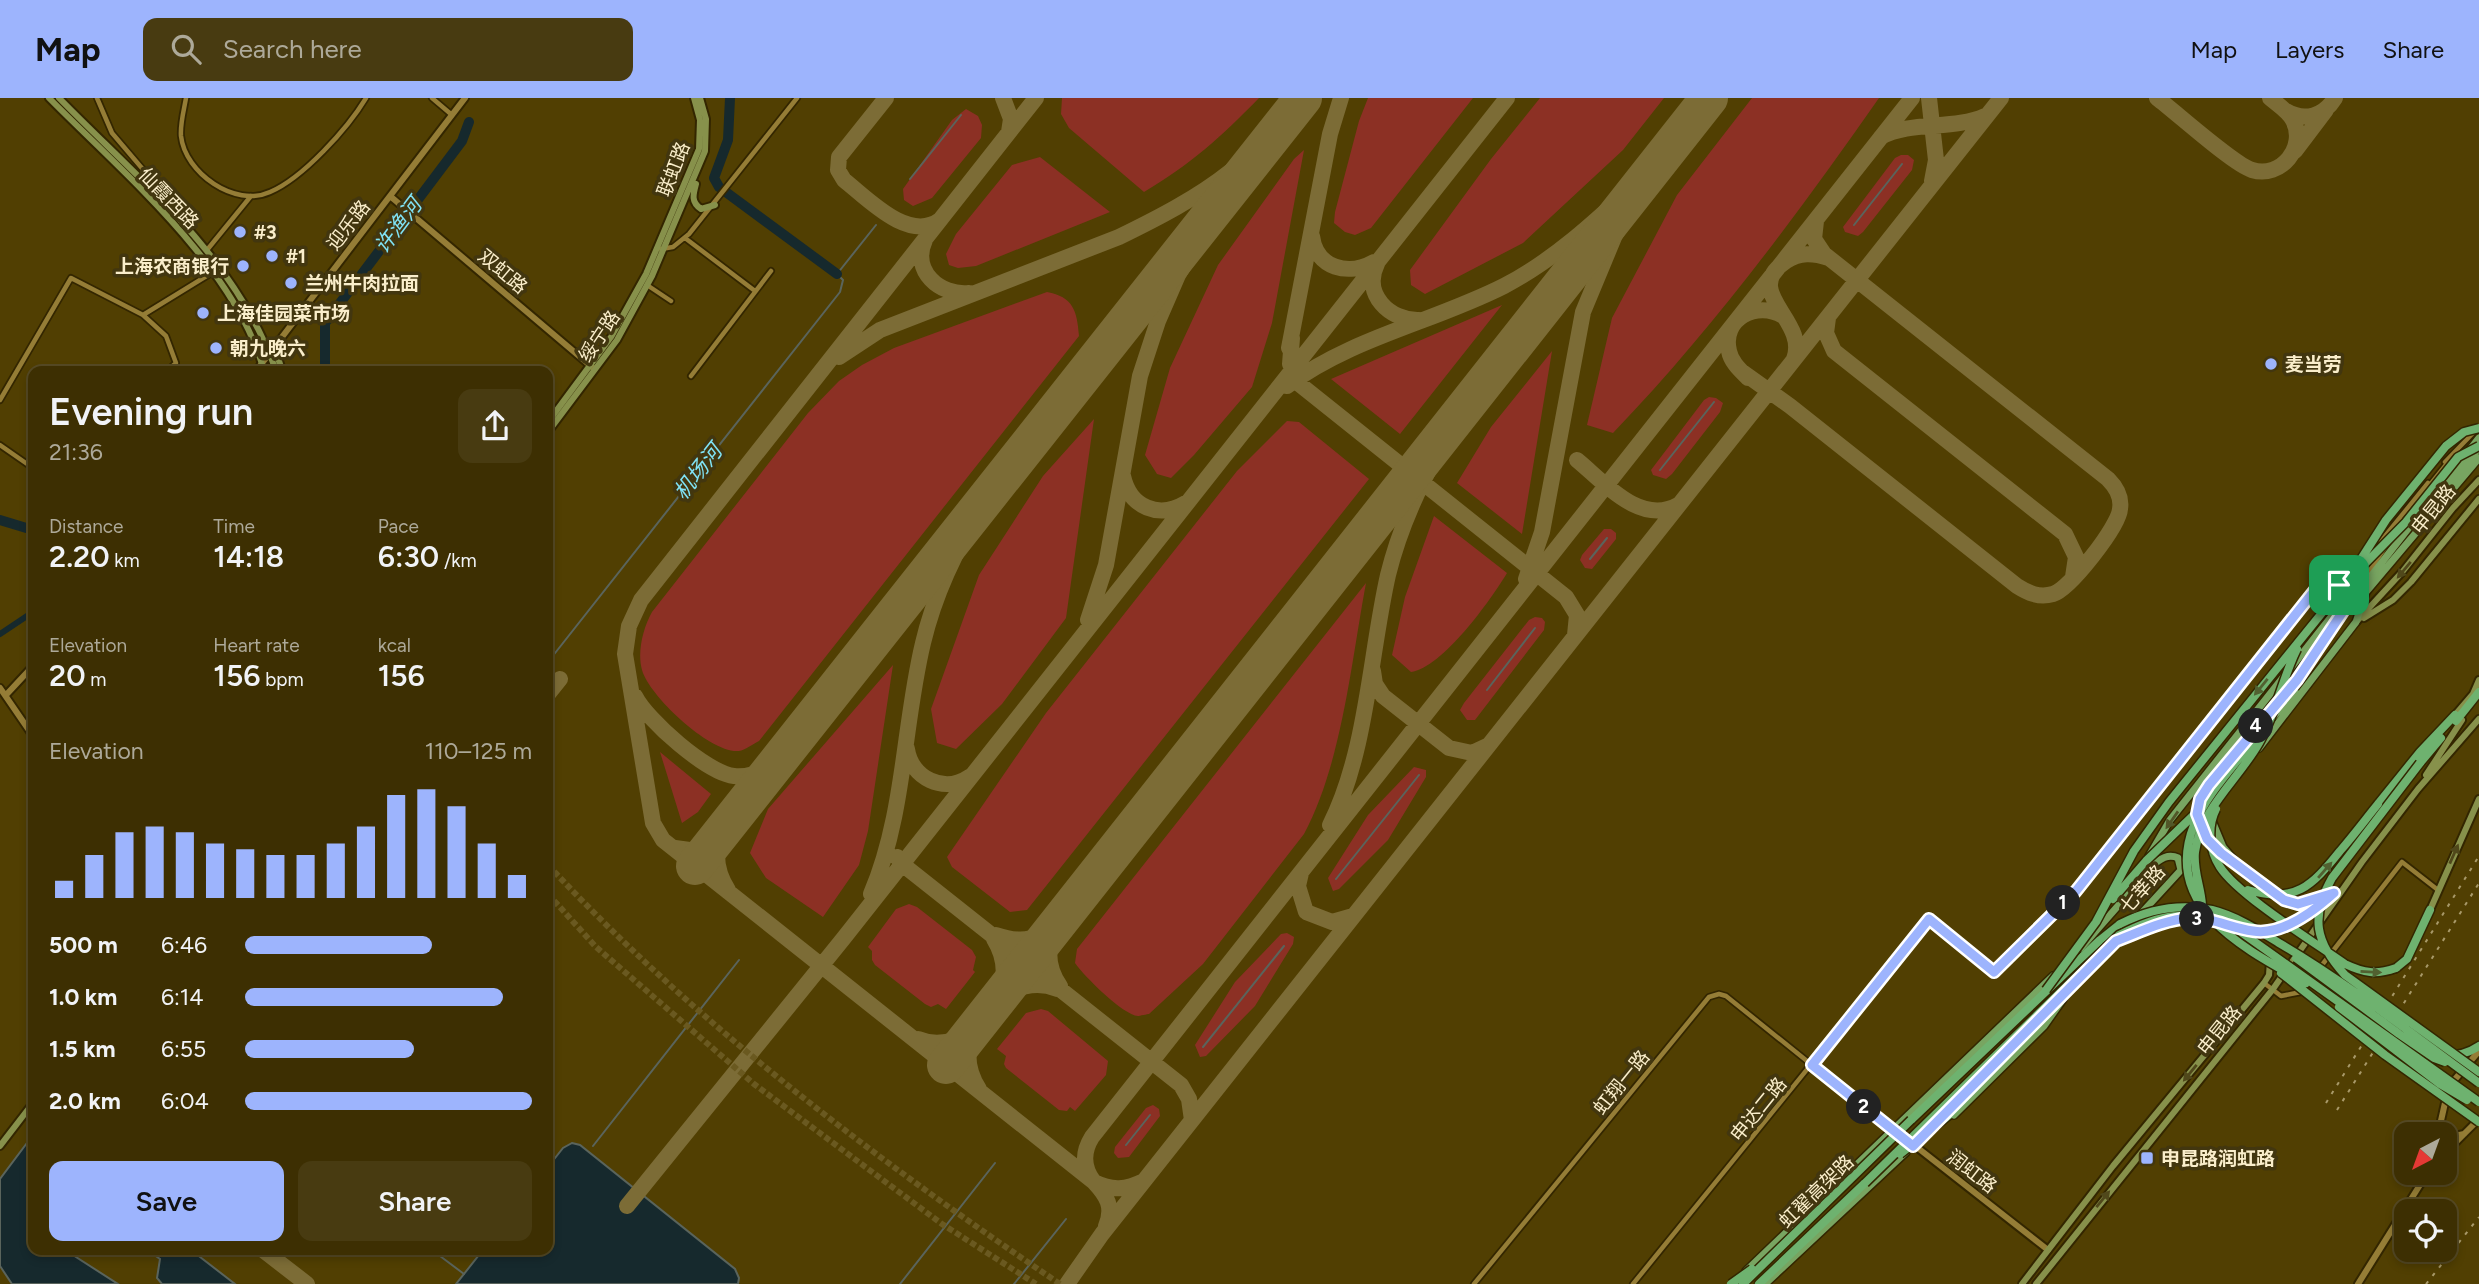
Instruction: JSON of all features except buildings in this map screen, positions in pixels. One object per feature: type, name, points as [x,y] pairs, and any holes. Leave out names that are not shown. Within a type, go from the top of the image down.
[{"type":"highway","points":[[2096,922],[2152,825],[2305,634],[2374,537],[2446,446],[2464,432],[2479,425]]},
{"type":"highway","points":[[2343,584],[2406,522],[2458,457],[2479,446]]},
{"type":"highway","points":[[2202,905],[2196,877],[2195,853],[2201,827],[2260,741],[2288,668],[2305,634]]},
{"type":"highway","points":[[2479,697],[2420,763],[2332,878],[2321,898],[2318,919],[2321,939],[2328,956],[2346,975],[2479,1072]]},
{"type":"highway","points":[[2242,889],[2266,896],[2286,895],[2305,889],[2319,877],[2420,752],[2455,715]]},
{"type":"highway","points":[[2445,733],[2455,715]]},
{"type":"highway","points":[[2046,990],[2127,881],[2206,803],[2253,741]]},
{"type":"highway","points":[[2223,793],[2213,815],[2210,832],[2212,851],[2220,867],[2242,889],[2345,964],[2361,972],[2380,973],[2396,968],[2407,959],[2430,910]]},
{"type":"highway","points":[[2206,803],[2194,825],[2187,851],[2189,881],[2195,898],[2214,923],[2228,936],[2306,983],[2440,1084],[2479,1104]]},
{"type":"highway","points":[[2046,990],[2120,924],[2140,914],[2161,908],[2212,910],[2233,917],[2321,968],[2479,1083]]},
{"type":"highway","points":[[1865,1182],[2119,934],[2144,922],[2169,916],[2197,915],[2231,925],[2479,1104]]},
{"type":"highway","points":[[2264,934],[2434,1058],[2454,1065],[2474,1061]]},
{"type":"highway","points":[[2266,960],[2386,1056],[2479,1121]]},
{"type":"highway","points":[[1865,1182],[1949,1115],[2076,982]]},
{"type":"highway","name":"虹翟高架路","points":[[1742,1280],[1777,1251],[2046,990]]},
{"type":"highway","points":[[2393,1041],[2419,1053],[2434,1055],[2453,1056],[2479,1051]]},
{"type":"highway","name":"虹翟高架路","points":[[1759,1284],[1865,1182]]},
{"type":"highway","points":[[1732,1284],[1777,1251]]},
{"type":"main road","name":"仙霞西路","points":[[50,98],[162,203],[207,250],[243,301],[278,366]]},
{"type":"main road","name":"仙霞西路","points":[[59,98],[72,116],[158,208],[213,272],[246,325],[263,366]]},
{"type":"main road","name":"联虹路","points":[[660,249],[699,149],[700,120],[694,98]]},
{"type":"main road","name":"联虹路","points":[[660,249],[701,166],[707,136],[700,98]]},
{"type":"main road","points":[[701,166],[693,200],[701,209],[715,205]]},
{"type":"main road","name":"绥宁路","points":[[553,416],[623,330],[647,285],[660,249]]},
{"type":"main road","name":"绥宁路","points":[[553,425],[593,368],[660,249]]},
{"type":"main road","points":[[277,343],[279,366]]},
{"type":"main road","name":"七莘路","points":[[2124,899],[2170,820],[2479,438]]},
{"type":"main road","points":[[2413,528],[2479,446]]},
{"type":"main road","points":[[2239,866],[2223,847],[2213,824],[2223,795],[2356,622],[2366,592],[2479,458]]},
{"type":"main road","name":"申昆路","points":[[2356,622],[2403,571],[2479,480]]},
{"type":"main road","points":[[2356,622],[2393,600],[2412,582],[2479,499]]},
{"type":"main road","points":[[2253,741],[2312,678]]},
{"type":"main road","points":[[2282,707],[2297,680]]},
{"type":"main road","points":[[2297,680],[2245,740],[2200,799],[2197,814],[2200,827],[2221,853],[2284,900],[2298,904],[2334,893]]},
{"type":"main road","points":[[2455,715],[2473,694],[2479,680]]},
{"type":"main road","name":"申昆路","points":[[2418,789],[2453,731],[2479,697]]},
{"type":"main road","name":"申昆路","points":[[2036,1284],[2273,989],[2362,862],[2418,789],[2479,719]]},
{"type":"main road","points":[[2430,910],[2479,799]]},
{"type":"main road","name":"七莘路","points":[[1732,1284],[1742,1280],[1892,1129],[2077,953],[2163,856],[2178,858],[2180,870],[2076,982],[2044,1026],[1950,1119],[1913,1146]]},
{"type":"main road","points":[[2116,941],[2158,924],[2189,918],[2215,919],[2255,932],[2275,929],[2299,919],[2334,893],[2362,862]]},
{"type":"main road","points":[[2234,926],[2267,953],[2271,966],[2264,983]]},
{"type":"main road","name":"申昆路","points":[[2022,1284],[2264,983]]},
{"type":"main road","points":[[0,1146],[28,1110]]},
{"type":"main road","points":[[1765,1284],[1913,1146]]},
{"type":"main road","points":[[2048,1250],[2061,1253]]},
{"type":"main road","points":[[2048,1250],[2056,1259]]},
{"type":"street","points":[[97,98],[112,133],[152,180],[162,203]]},
{"type":"street","points":[[186,98],[181,136],[189,159],[204,176],[222,188],[251,196],[272,191],[316,158],[336,138],[366,98]]},
{"type":"street","points":[[432,98],[452,115]]},
{"type":"street","name":"迎乐路","points":[[260,366],[465,98]]},
{"type":"street","points":[[660,249],[673,247],[685,238],[715,205],[797,98]]},
{"type":"street","points":[[207,250],[251,196]]},
{"type":"street","name":"双虹路","points":[[390,196],[593,368]]},
{"type":"street","points":[[685,238],[755,291]]},
{"type":"street","points":[[691,376],[771,271]]},
{"type":"street","points":[[143,316],[213,272]]},
{"type":"street","points":[[0,400],[71,278],[143,316],[166,336],[176,363],[173,366]]},
{"type":"street","points":[[647,285],[671,301]]},
{"type":"street","points":[[2343,584],[2346,588],[2351,586],[2370,553],[2458,446],[2470,438],[2479,425]]},
{"type":"street","points":[[0,445],[28,465]]},
{"type":"street","points":[[2297,680],[2339,612],[2350,601],[2449,461]]},
{"type":"street","points":[[2386,533],[2392,538]]},
{"type":"street","name":"申达二路","points":[[1633,1284],[1929,919],[1994,972],[2076,891],[2326,576],[2343,584]]},
{"type":"street","points":[[2343,584],[2350,601]]},
{"type":"street","points":[[6,695],[28,671]]},
{"type":"street","points":[[0,688],[28,728]]},
{"type":"street","points":[[2264,983],[2281,996],[2301,992],[2310,984],[2402,862],[2438,890]]},
{"type":"street","name":"虹翔一路","points":[[1474,1284],[1709,997],[1726,996],[1812,1065]]},
{"type":"street","points":[[2469,1131],[2455,1136],[2447,1133],[2441,1120],[2449,1087],[2474,1061],[2479,1051]]},
{"type":"street","name":"润虹路","points":[[1812,1065],[2048,1250]]},
{"type":"street","points":[[2457,1142],[2479,1121]]},
{"type":"street","points":[[2358,1284],[2420,1185]]},
{"type":"street","points":[[1742,1280],[1750,1284]]},
{"type":"shaded area","points":[[1062,98],[1259,98],[1205,149],[1144,192],[1069,128],[1061,114]]},
{"type":"shaded area","points":[[1368,98],[1473,98],[1371,228],[1355,235],[1345,232],[1334,223],[1335,212],[1359,121]]},
{"type":"shaded area","points":[[1540,98],[1664,98],[1623,150],[1523,243],[1425,294],[1411,285],[1410,270],[1491,159]]},
{"type":"shaded area","points":[[1752,98],[1879,98],[1752,271],[1685,354],[1613,433],[1587,425],[1612,318],[1677,195]]},
{"type":"shaded area","points":[[966,109],[978,116],[982,125],[981,138],[932,198],[913,206],[904,200],[903,189],[952,120]]},
{"type":"shaded area","points":[[1304,150],[1272,323],[1252,387],[1171,478],[1157,474],[1145,455],[1170,368],[1218,265],[1294,159]]},
{"type":"shaded area","points":[[1908,155],[1914,160],[1912,170],[1863,232],[1858,236],[1845,232],[1843,227],[1895,158]]},
{"type":"shaded area","points":[[1040,157],[1110,212],[976,266],[958,268],[949,265],[946,254],[956,234],[1012,165]]},
{"type":"shaded area","points":[[1047,292],[1063,297],[1072,306],[1079,336],[759,741],[739,751],[727,749],[698,734],[668,708],[647,681],[641,663],[646,625],[652,612],[808,413],[839,381],[894,348]]},
{"type":"shaded area","points":[[1502,305],[1400,434],[1331,379]]},
{"type":"shaded area","points":[[1552,351],[1522,534],[1457,483],[1491,427]]},
{"type":"shaded area","points":[[1709,397],[1723,403],[1720,412],[1672,474],[1666,479],[1653,475],[1651,470]]},
{"type":"shaded area","points":[[1094,419],[1066,618],[1002,704],[956,749],[937,743],[931,709],[979,575],[1043,476]]},
{"type":"shaded area","points":[[1287,421],[1299,422],[1369,479],[1027,910],[1010,912],[952,867],[947,857],[1046,713],[1237,471]]},
{"type":"shaded area","points":[[1434,516],[1507,573],[1478,615],[1451,646],[1437,659],[1411,672],[1392,655],[1405,597]]},
{"type":"shaded area","points":[[1604,529],[1611,529],[1616,533],[1616,539],[1592,569],[1585,568],[1580,560],[1582,555]]},
{"type":"shaded area","points":[[1366,583],[1344,712],[1328,776],[1304,834],[1203,964],[1149,1014],[1131,1014],[1104,994],[1075,963],[1077,949]]},
{"type":"shaded area","points":[[1542,618],[1545,622],[1544,630],[1475,720],[1467,720],[1460,710],[1464,703],[1529,620]]},
{"type":"shaded area","points":[[893,665],[868,831],[859,865],[823,917],[766,878],[750,853],[768,809]]},
{"type":"shaded area","points":[[660,752],[711,794],[698,812],[682,823]]},
{"type":"shaded area","points":[[1414,767],[1426,770],[1426,777],[1388,840],[1339,889],[1333,891],[1328,878],[1368,815]]},
{"type":"shaded area","points":[[909,904],[917,907],[972,950],[976,957],[973,970],[975,972],[946,1009],[938,1004],[931,1007],[925,1004],[872,960],[872,951],[868,947],[896,909]]},
{"type":"shaded area","points":[[1287,933],[1294,937],[1293,944],[1255,1006],[1206,1056],[1200,1057],[1195,1045],[1235,982],[1281,934]]},
{"type":"shaded area","points":[[1041,1009],[1048,1011],[1108,1061],[1106,1075],[1075,1111],[1070,1107],[1067,1111],[1059,1110],[1006,1068],[1006,1056],[997,1049],[1026,1013]]},
{"type":"shaded area","points":[[1153,1105],[1159,1109],[1160,1116],[1129,1157],[1118,1158],[1114,1153],[1115,1147],[1146,1108]]},
{"type":"water","points":[[28,1142],[28,1255],[73,1255],[118,1284],[12,1284],[0,1266],[0,1179]]},
{"type":"water","points":[[572,1143],[580,1145],[735,1269],[739,1278],[738,1284],[456,1284],[479,1255],[553,1255],[553,1161],[563,1148]]},
{"type":"water","points":[[154,1255],[197,1255],[235,1284],[162,1284],[157,1278],[160,1259]]},
{"type":"waterway","name":"机场河","points":[[730,98],[728,140],[714,178],[719,187],[837,274]]},
{"type":"waterway","points":[[910,179],[961,115]]},
{"type":"waterway","name":"许渔河","points":[[325,366],[325,323],[462,141],[469,122]]},
{"type":"waterway","points":[[1854,225],[1902,164]]},
{"type":"waterway","name":"机场河","points":[[553,656],[840,292],[843,280],[837,274],[876,225]]},
{"type":"waterway","points":[[1660,470],[1714,402]]},
{"type":"waterway","points":[[0,520],[28,528]]},
{"type":"waterway","points":[[1590,559],[1607,538]]},
{"type":"waterway","points":[[0,634],[28,615]]},
{"type":"waterway","points":[[1487,690],[1535,628]]},
{"type":"waterway","points":[[1336,879],[1419,775]]},
{"type":"waterway","points":[[1203,1047],[1284,946]]},
{"type":"waterway","points":[[593,1146],[739,960]]},
{"type":"waterway","points":[[1126,1145],[1150,1115]]},
{"type":"waterway","points":[[900,1284],[995,1163]]},
{"type":"waterway","points":[[1014,1284],[1066,1219]]},
{"type":"waterway","points":[[439,1255],[464,1274]]},
{"type":"taxiway","points":[[886,98],[839,157],[838,170],[844,180],[889,216],[915,226],[928,226],[940,220]]},
{"type":"taxiway","points":[[1003,98],[1011,119],[1009,132]]},
{"type":"taxiway","points":[[1036,98],[641,600],[629,626],[625,654],[653,823],[663,840],[1094,1182],[1108,1202],[1106,1226]]},
{"type":"taxiway","points":[[1289,348],[1330,134],[1341,98]]},
{"type":"taxiway","points":[[627,1206],[843,939],[1507,98]]},
{"type":"taxiway","points":[[1144,1181],[1119,1188],[1094,1182],[1085,1160],[1092,1137],[1912,98]]},
{"type":"taxiway","points":[[1929,98],[1936,160],[1932,181]]},
{"type":"taxiway","points":[[1067,1284],[1102,1234],[2001,98]]},
{"type":"taxiway","points":[[2157,98],[2243,166],[2263,172],[2273,170],[2289,158],[2297,140],[2293,120],[2270,98]]},
{"type":"taxiway","points":[[2286,111],[2300,116],[2314,115],[2325,109],[2335,98]]},
{"type":"taxiway","points":[[839,357],[880,330],[1119,237],[1177,207],[1241,163],[1300,102]]},
{"type":"taxiway","points":[[2295,151],[2326,110]]},
{"type":"taxiway","points":[[1881,137],[1905,129],[1960,123],[1985,116]]},
{"type":"taxiway","points":[[1526,579],[1542,532],[1583,312],[1615,235],[1659,162]]},
{"type":"taxiway","points":[[1287,386],[1338,355],[1477,299],[1523,275],[1576,237],[1642,178]]},
{"type":"taxiway","points":[[1088,620],[1106,565],[1140,376],[1158,321],[1178,275],[1227,195]]},
{"type":"taxiway","points":[[1741,371],[1790,406],[2017,586],[2030,593],[2048,595],[2061,590],[2112,529],[2120,505],[2116,489],[2108,479],[1824,254],[1814,239],[1816,221]]},
{"type":"taxiway","points":[[1312,236],[1320,256],[1335,267],[1354,268],[1374,262]]},
{"type":"taxiway","points":[[925,240],[922,262],[931,279],[948,290],[969,293]]},
{"type":"taxiway","points":[[1794,359],[1796,345],[1793,332],[1772,295],[1770,284],[1774,273],[1786,261],[1796,256],[1812,254],[1829,258]]},
{"type":"taxiway","points":[[1377,264],[1373,286],[1382,304],[1398,316],[1419,320]]},
{"type":"taxiway","points":[[1748,378],[1730,355],[1730,330],[1743,316],[1752,312],[1762,310],[1783,316]]},
{"type":"taxiway","points":[[1828,318],[1826,333],[1834,351],[2065,534],[2076,557],[2073,577]]},
{"type":"taxiway","points":[[1292,338],[1290,364],[1298,383],[1566,597],[1577,615],[1575,635]]},
{"type":"taxiway","points":[[1330,825],[1342,797],[1360,735],[1388,575],[1403,527],[1446,438],[1473,397]]},
{"type":"taxiway","points":[[1577,460],[1623,499],[1636,506],[1664,510],[1678,505]]},
{"type":"taxiway","points":[[1123,476],[1132,496],[1147,508],[1166,510],[1186,503]]},
{"type":"taxiway","points":[[871,894],[891,833],[916,674],[929,621],[954,558],[1001,480]]},
{"type":"taxiway","points":[[1373,671],[1375,684],[1383,696],[1449,748],[1472,753],[1487,746]]},
{"type":"taxiway","points":[[553,688],[560,679]]},
{"type":"taxiway","points":[[635,696],[664,731],[694,756],[722,773],[734,776],[752,774],[779,760]]},
{"type":"taxiway","points":[[907,749],[915,768],[930,780],[949,784],[969,777]]},
{"type":"taxiway","points":[[724,830],[718,845],[717,860],[728,890]]},
{"type":"taxiway","points":[[675,848],[697,851],[715,841]]},
{"type":"taxiway","points":[[897,857],[902,864],[1181,1085],[1189,1099],[1192,1120]]},
{"type":"taxiway","points":[[1301,873],[1298,886],[1306,912],[1332,922],[1353,916]]},
{"type":"taxiway","points":[[996,935],[1014,939],[1031,938],[1046,932],[1060,920]]},
{"type":"taxiway","points":[[1057,925],[1049,956],[1052,971],[1060,986]]},
{"type":"taxiway","points":[[994,939],[1004,971],[1002,987],[995,1003]]},
{"type":"taxiway","points":[[996,1001],[1025,986],[1041,985],[1057,989]]},
{"type":"taxiway","points":[[918,1039],[934,1043],[949,1042],[976,1026]]},
{"type":"taxiway","points":[[975,1028],[968,1059],[971,1074],[979,1089]]},
{"type":"taxiway","points":[[269,1255],[307,1284]]},
{"type":"runway","points":[[695,866],[1303,98]]},
{"type":"runway","points":[[946,1065],[1709,98]]},
{"type":"tunnel","points":[[2335,612],[2360,585]]},
{"type":"tunnel","points":[[553,870],[666,981],[792,1089],[924,1189],[1060,1284]]},
{"type":"tunnel","points":[[553,900],[596,947],[754,1084],[942,1224],[1036,1284]]},
{"type":"railway","points":[[2326,1103],[2479,856]]},
{"type":"railway","points":[[2337,1110],[2479,883]]},
{"type":"railway","points":[[2426,1284],[2479,1217]]},
{"type":"place","name":"#3","points":[[240,232]]},
{"type":"place","name":"#1","points":[[272,256]]},
{"type":"place","name":"上海农商银行","points":[[243,266]]},
{"type":"place","name":"兰州牛肉拉面","points":[[291,283]]},
{"type":"place","name":"上海佳园菜市场","points":[[203,313]]},
{"type":"place","name":"朝九晚六","points":[[216,348]]},
{"type":"place","name":"麦当劳","points":[[2271,364]]},
{"type":"place","name":"申昆路润虹路","points":[[2147,1158]]},
{"type":"route","points":[[2326,576],[2339,585],[2350,601],[2297,680],[2209,785],[2200,799],[2197,814],[2207,839],[2221,853],[2284,900],[2298,904],[2312,902],[2334,893],[2299,919],[2266,931],[2255,932],[2215,919],[2189,918],[2158,924],[2116,941],[1913,1146],[1812,1065],[1929,919],[1994,972],[2076,891],[2326,576]]}]
